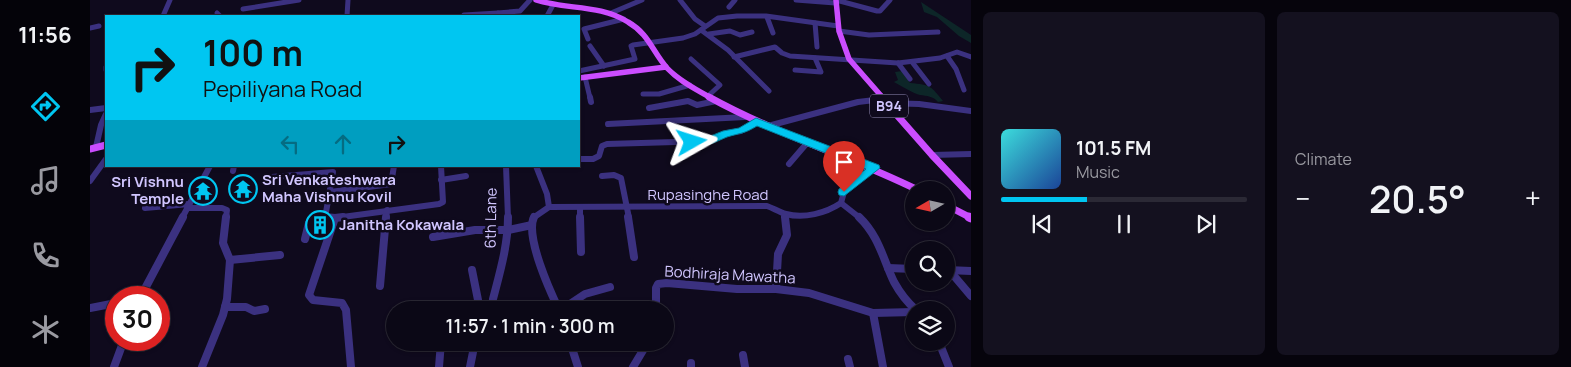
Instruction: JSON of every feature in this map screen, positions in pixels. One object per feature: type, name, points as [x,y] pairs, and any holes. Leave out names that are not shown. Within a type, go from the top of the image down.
[{"type":"main road","points":[[536,0],[553,5],[589,7],[611,13],[644,33],[666,66],[690,85],[716,101],[766,127],[875,168],[905,183]]},
{"type":"main road","name":"B94","points":[[836,1],[838,29],[849,59],[932,156],[969,193]]},
{"type":"main road","points":[[582,78],[666,66]]},
{"type":"main road","points":[[955,210],[971,218]]},
{"type":"street","points":[[163,15],[170,0]]},
{"type":"street","points":[[257,0],[257,6]]},
{"type":"street","points":[[243,9],[257,6],[275,6],[299,0]]},
{"type":"street","points":[[347,15],[348,0]]},
{"type":"street","points":[[464,15],[497,15],[520,11],[530,0]]},
{"type":"street","points":[[611,13],[642,0]]},
{"type":"street","points":[[680,0],[695,20],[769,91]]},
{"type":"street","points":[[729,7],[735,0]]},
{"type":"street","points":[[796,0],[836,1],[877,11],[880,11],[890,0]]},
{"type":"street","points":[[548,15],[553,5]]},
{"type":"street","points":[[718,10],[722,17]]},
{"type":"street","points":[[580,71],[635,59],[631,46],[690,36],[703,28],[711,20],[722,17],[767,17],[815,23],[869,35],[938,32]]},
{"type":"street","points":[[767,17],[773,33]]},
{"type":"street","points":[[588,38],[584,29],[624,20]]},
{"type":"street","points":[[815,23],[817,47]]},
{"type":"street","points":[[90,28],[99,26]]},
{"type":"street","points":[[709,34],[730,31],[740,35],[752,32]]},
{"type":"street","points":[[590,46],[604,66]]},
{"type":"street","points":[[734,57],[775,48],[786,55],[898,63],[940,58],[960,52],[971,57]]},
{"type":"street","points":[[947,56],[956,69],[964,90]]},
{"type":"street","points":[[795,70],[821,72],[815,58]]},
{"type":"street","points":[[691,59],[720,85],[708,96]]},
{"type":"street","points":[[912,62],[929,84]]},
{"type":"street","points":[[898,63],[910,79]]},
{"type":"street","points":[[582,78],[591,102]]},
{"type":"street","points":[[643,94],[659,94],[690,85]]},
{"type":"street","points":[[649,108],[688,101],[697,105],[716,101]]},
{"type":"street","points":[[766,127],[858,102],[885,101],[971,110]]},
{"type":"street","points":[[90,110],[105,108]]},
{"type":"street","points":[[93,148],[105,116]]},
{"type":"street","points":[[608,124],[746,117]]},
{"type":"street","points":[[580,159],[593,159],[599,156],[602,146],[607,144],[709,141],[727,133],[741,131],[756,122]]},
{"type":"street","points":[[789,164],[807,143]]},
{"type":"street","points":[[932,156],[971,154]]},
{"type":"street","points":[[90,181],[105,160]]},
{"type":"street","points":[[146,286],[209,167]]},
{"type":"street","points":[[330,192],[391,184],[394,167]]},
{"type":"street","points":[[306,239],[309,223],[313,219],[335,218],[443,202],[441,167]]},
{"type":"street","name":"6th Lane","points":[[493,299],[502,270],[508,230],[506,167]]},
{"type":"street","points":[[536,167],[550,207],[533,218],[532,225],[541,264],[556,301]]},
{"type":"street","points":[[875,168],[844,192],[841,203],[872,232],[896,288],[905,301]]},
{"type":"street","points":[[272,177],[331,172],[334,174],[325,218]]},
{"type":"street","points":[[602,176],[614,175],[620,178],[627,207],[634,257]]},
{"type":"street","points":[[441,180],[466,176]]},
{"type":"street","name":"Rupasinghe Road","points":[[550,207],[767,206],[785,214],[812,214],[835,208],[841,203]]},
{"type":"street","points":[[145,208],[188,206],[227,210],[223,243],[230,260],[225,307],[202,367]]},
{"type":"street","points":[[580,207],[581,252]]},
{"type":"street","points":[[380,286],[387,210]]},
{"type":"street","points":[[776,289],[778,254],[788,235],[785,214]]},
{"type":"street","points":[[335,218],[309,295],[313,300],[342,303],[346,310],[351,367]]},
{"type":"street","points":[[433,236],[475,230],[508,230],[532,225]]},
{"type":"street","points":[[230,260],[280,255]]},
{"type":"street","points":[[888,268],[905,269]]},
{"type":"street","points":[[472,270],[478,301]]},
{"type":"street","points":[[955,270],[971,271]]},
{"type":"street","points":[[955,278],[971,296]]},
{"type":"street","name":"Bodhiraja Mawatha","points":[[656,301],[656,288],[658,284],[668,283],[737,290],[776,289],[809,293],[873,313],[905,311]]},
{"type":"street","points":[[574,301],[584,294],[610,287]]},
{"type":"street","points":[[90,308],[105,305]]},
{"type":"street","points":[[225,307],[246,307],[254,311],[265,309]]},
{"type":"street","points":[[873,313],[883,367]]},
{"type":"street","points":[[114,367],[120,351]]},
{"type":"street","points":[[439,367],[440,351]]},
{"type":"street","points":[[470,367],[473,351]]},
{"type":"street","points":[[573,351],[578,367]]},
{"type":"street","points":[[633,367],[643,351]]},
{"type":"street","points":[[943,351],[949,367]]},
{"type":"street","points":[[743,355],[745,367]]},
{"type":"green space","points":[[921,2],[971,35],[971,43],[959,36],[937,17],[924,12]]},
{"type":"green space","points":[[902,71],[910,83],[930,87],[943,101],[938,102],[932,97],[917,94],[894,82],[898,80],[895,72]]},
{"type":"building","points":[[325,219],[323,225],[311,226],[313,221]]},
{"type":"place","name":"Sri Venkateshwara Maha Vishnu Kovil","points":[[243,189]]},
{"type":"place","name":"Sri Vishnu Temple","points":[[203,191]]},
{"type":"place","name":"Janitha Kokawala","points":[[320,225]]},
{"type":"route","points":[[692,142],[717,139],[727,133],[749,128],[756,122],[875,168],[844,192]]}]
